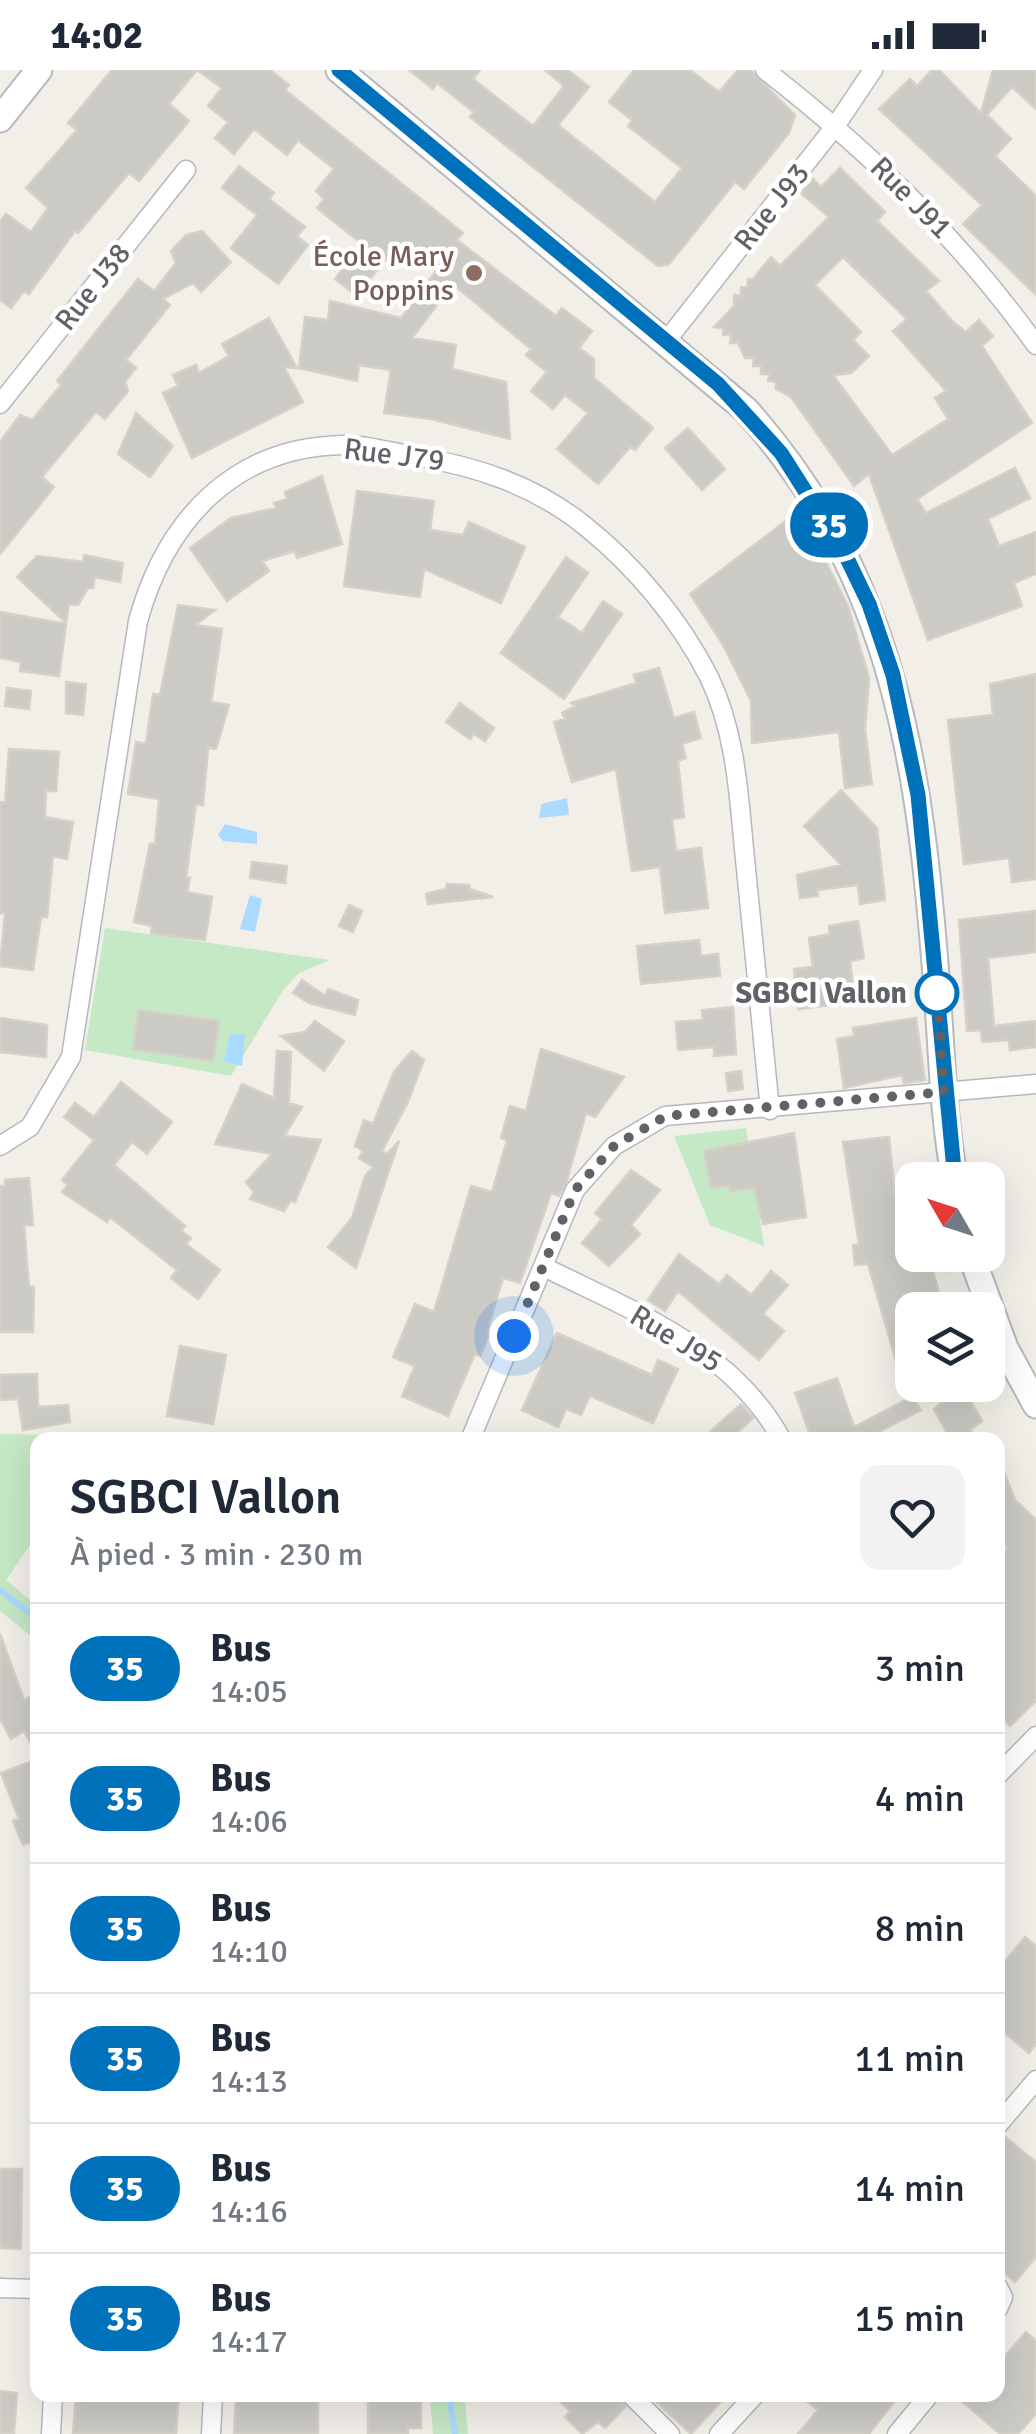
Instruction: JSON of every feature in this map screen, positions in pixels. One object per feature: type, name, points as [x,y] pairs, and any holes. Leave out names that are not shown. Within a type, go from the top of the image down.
[{"type":"main road","points":[[0,118],[40,70]]},
{"type":"main road","points":[[339,70],[667,340],[746,410],[799,476],[856,573],[878,626],[903,709],[918,795],[953,1162]]},
{"type":"main road","points":[[977,1272],[1005,1348],[1036,1405]]},
{"type":"street","name":"Rue J91","points":[[765,70],[836,126],[939,224],[1036,345]]},
{"type":"street","name":"Rue J93","points":[[667,340],[836,126],[873,70]]},
{"type":"street","name":"Rue J38","points":[[0,404],[186,170]]},
{"type":"street","name":"Rue J79","points":[[0,1146],[30,1127],[71,1058],[138,621],[162,552],[186,520],[247,468],[291,451],[347,445],[467,464],[523,486],[584,525],[641,578],[673,619],[709,678],[733,745],[770,1110]]},
{"type":"street","points":[[473,1432],[575,1190],[614,1146],[666,1116],[1036,1084]]},
{"type":"street","name":"Rue J95","points":[[544,1267],[706,1351],[755,1399],[777,1432]]},
{"type":"street","points":[[1005,1769],[1033,1745]]},
{"type":"street","points":[[1005,2117],[1036,2080]]},
{"type":"street","points":[[0,2288],[30,2289]]},
{"type":"street","points":[[51,2434],[52,2402]]},
{"type":"street","points":[[211,2434],[213,2402]]},
{"type":"street","points":[[638,2402],[670,2434]]},
{"type":"street","points":[[719,2434],[749,2402]]},
{"type":"street","points":[[897,2434],[922,2402]]},
{"type":"green space","points":[[105,928],[330,960],[299,973],[283,990],[231,1076],[85,1050]]},
{"type":"green space","points":[[746,1128],[764,1246],[710,1225],[674,1136]]},
{"type":"green space","points":[[0,1434],[30,1435],[30,1545],[6,1580],[30,1600],[30,1635],[0,1611]]},
{"type":"green space","points":[[431,2402],[465,2402],[468,2434],[433,2434]]},
{"type":"water","points":[[567,798],[569,815],[539,818],[541,804]]},
{"type":"water","points":[[225,824],[257,832],[257,844],[223,841],[218,835]]},
{"type":"water","points":[[250,895],[262,899],[255,932],[240,929]]},
{"type":"water","points":[[230,1034],[245,1035],[242,1066],[224,1061]]},
{"type":"building","points":[[112,70],[197,70],[169,104],[189,121],[139,181],[129,173],[78,233],[75,231],[29,294],[24,291],[11,308],[0,300],[0,221],[6,214],[31,232],[48,208],[26,188],[77,130],[68,123]]},
{"type":"building","points":[[197,70],[270,70],[289,85],[285,90],[463,233],[457,240],[556,316],[562,308],[592,331],[579,348],[594,359],[594,378],[653,428],[635,450],[630,447],[598,484],[557,449],[588,413],[565,395],[553,409],[531,391],[547,372],[526,355],[531,349],[453,284],[412,338],[456,345],[452,369],[506,382],[510,439],[431,419],[384,413],[391,370],[359,365],[357,381],[299,368],[305,317],[328,320],[330,301],[401,318],[439,267],[411,245],[401,257],[393,250],[357,296],[335,279],[362,244],[317,208],[324,199],[316,191],[334,169],[298,140],[287,155],[254,129],[234,154],[215,138],[228,122],[208,106],[222,88]]},
{"type":"building","points":[[409,70],[480,70],[473,79],[533,126],[564,86],[545,70],[568,70],[589,87],[558,125],[655,202],[682,168],[628,126],[632,120],[609,102],[634,70],[690,70],[719,92],[738,70],[750,70],[795,115],[789,133],[744,189],[735,182],[669,264],[658,266],[470,117],[474,112],[437,83],[433,89]]},
{"type":"building","points":[[932,70],[939,70],[981,113],[993,70],[1036,70],[1036,109],[1012,87],[987,115],[1011,139],[995,156],[1036,196],[1036,295],[963,224],[982,205],[879,109],[910,79],[917,86]]},
{"type":"building","points":[[239,166],[274,193],[269,199],[305,227],[297,236],[308,245],[278,284],[231,248],[257,215],[222,188]]},
{"type":"building","points":[[840,168],[885,212],[877,221],[939,281],[926,291],[953,322],[966,332],[979,320],[993,336],[982,346],[1032,423],[917,499],[926,513],[1015,468],[1030,498],[988,519],[999,546],[1036,532],[1036,574],[1014,583],[1022,606],[928,640],[869,474],[854,486],[791,397],[776,389],[776,382],[768,381],[769,374],[761,374],[761,366],[753,366],[754,358],[745,358],[738,343],[730,343],[731,335],[723,335],[723,328],[714,327],[734,306],[734,295],[741,296],[741,287],[747,288],[748,279],[753,279],[771,257],[780,266],[829,217],[801,193],[813,179],[821,187]],"holes":[[[843,257],[907,319],[893,331],[946,391],[935,398],[948,419],[892,455],[833,375],[851,373],[869,356],[853,340],[861,332],[815,285]]]},
{"type":"building","points":[[202,231],[231,262],[201,292],[193,283],[163,299],[170,305],[126,360],[136,368],[125,382],[128,391],[105,419],[96,412],[42,477],[54,487],[0,554],[0,442],[20,415],[32,420],[61,385],[57,381],[138,279],[154,291],[176,263],[171,251],[186,235]]},
{"type":"building","points":[[269,318],[297,368],[284,367],[303,402],[192,458],[163,393],[178,386],[173,375],[196,365],[199,373],[229,356],[222,344]]},
{"type":"building","points":[[136,413],[173,446],[150,477],[118,454]]},
{"type":"building","points":[[688,428],[725,469],[702,490],[665,448]]},
{"type":"building","points":[[322,476],[342,544],[297,558],[295,551],[262,561],[269,571],[227,601],[190,548],[231,518],[276,508],[274,503],[287,499],[285,492]]},
{"type":"building","points":[[357,491],[434,501],[430,530],[463,535],[469,522],[525,547],[501,603],[424,569],[420,597],[344,586]]},
{"type":"building","points":[[800,510],[848,606],[869,678],[865,729],[872,784],[845,788],[839,732],[752,743],[751,701],[722,643],[690,594]]},
{"type":"building","points":[[84,555],[123,563],[120,582],[95,577],[93,588],[88,588],[78,605],[69,604],[66,623],[17,577],[37,556],[83,562]]},
{"type":"building","points":[[566,557],[588,573],[558,617],[582,633],[603,601],[622,614],[564,699],[501,653]]},
{"type":"building","points":[[178,605],[215,610],[195,625],[222,629],[211,702],[229,705],[216,749],[208,748],[203,805],[196,804],[186,878],[190,878],[187,892],[212,897],[205,940],[151,934],[152,926],[134,922],[150,844],[155,844],[159,799],[128,794],[136,742],[146,744],[153,694],[160,695]]},
{"type":"building","points":[[0,612],[66,624],[59,676],[20,671],[21,662],[0,658]]},
{"type":"building","points":[[659,668],[674,718],[694,712],[701,738],[682,744],[686,758],[678,761],[684,817],[672,819],[676,851],[701,848],[708,908],[665,913],[660,867],[632,871],[616,769],[572,782],[554,722],[565,719],[562,713],[575,706],[571,703],[636,683],[634,675]]},
{"type":"building","points":[[1036,674],[1036,879],[1012,882],[1009,858],[964,864],[948,720],[993,715],[990,684]]},
{"type":"building","points":[[66,682],[86,684],[83,715],[66,713]]},
{"type":"building","points":[[7,688],[31,691],[29,709],[5,706]]},
{"type":"building","points":[[460,703],[494,728],[485,741],[474,734],[470,739],[446,722]]},
{"type":"building","points":[[9,749],[59,752],[56,791],[46,791],[45,817],[73,822],[67,859],[53,856],[47,917],[41,917],[33,970],[0,966],[5,913],[0,913],[0,802],[5,803]]},
{"type":"building","points":[[841,790],[877,828],[885,900],[860,904],[858,885],[817,890],[818,896],[800,898],[797,875],[841,865],[804,826]]},
{"type":"building","points":[[252,862],[287,866],[285,883],[250,878]]},
{"type":"building","points":[[447,884],[469,885],[470,889],[493,897],[428,904],[426,894],[446,889]]},
{"type":"building","points":[[349,905],[362,911],[353,932],[339,926]]},
{"type":"building","points":[[1036,911],[1036,952],[988,958],[994,1026],[1036,1021],[1036,1047],[1010,1050],[1009,1040],[982,1042],[981,1030],[967,1031],[959,920]]},
{"type":"building","points":[[858,921],[864,958],[850,961],[855,1002],[798,1009],[794,969],[813,967],[809,938],[830,934],[829,926]]},
{"type":"building","points":[[699,940],[701,956],[718,954],[720,976],[641,984],[637,946]]},
{"type":"building","points":[[302,980],[325,996],[328,989],[358,1000],[355,1015],[309,1003],[293,993]]},
{"type":"building","points":[[733,1007],[736,1054],[714,1056],[714,1047],[678,1050],[676,1022],[703,1020],[702,1010]]},
{"type":"building","points":[[139,1010],[219,1021],[213,1061],[133,1049]]},
{"type":"building","points":[[0,1018],[47,1025],[46,1057],[0,1052]]},
{"type":"building","points":[[916,1018],[925,1080],[904,1083],[902,1075],[844,1088],[837,1039],[854,1036],[853,1028]]},
{"type":"building","points":[[315,1021],[344,1041],[324,1071],[281,1036],[305,1032]]},
{"type":"building","points":[[541,1049],[624,1077],[595,1117],[586,1113],[567,1180],[559,1196],[551,1193],[520,1283],[503,1278],[487,1331],[490,1332],[480,1356],[475,1354],[448,1416],[402,1396],[415,1366],[393,1357],[415,1304],[434,1312],[471,1186],[492,1192],[507,1140],[501,1138],[510,1106],[526,1111]]},
{"type":"building","points":[[277,1051],[291,1052],[289,1103],[302,1107],[284,1136],[321,1140],[295,1202],[291,1200],[284,1211],[250,1199],[254,1192],[246,1182],[272,1154],[215,1144],[242,1084],[274,1098]]},
{"type":"building","points":[[412,1051],[424,1060],[407,1104],[382,1151],[387,1154],[399,1141],[356,1268],[328,1247],[352,1218],[365,1176],[373,1167],[359,1158],[363,1151],[355,1146],[364,1120],[373,1124],[394,1072]]},
{"type":"building","points":[[741,1071],[743,1089],[728,1091],[726,1073]]},
{"type":"building","points":[[121,1082],[172,1122],[147,1154],[132,1142],[114,1165],[185,1226],[181,1231],[191,1238],[186,1244],[220,1270],[198,1299],[171,1278],[177,1270],[110,1217],[107,1222],[62,1192],[68,1185],[62,1180],[94,1140],[64,1117],[75,1103],[94,1117]]},
{"type":"building","points":[[794,1133],[806,1217],[763,1224],[754,1188],[711,1188],[704,1151]]},
{"type":"building","points":[[889,1137],[895,1195],[895,1272],[933,1272],[939,1292],[895,1292],[895,1357],[868,1264],[855,1265],[853,1245],[859,1244],[843,1142]]},
{"type":"building","points":[[631,1170],[660,1190],[631,1225],[640,1234],[609,1266],[582,1243],[602,1219],[595,1213]]},
{"type":"building","points":[[29,1178],[33,1225],[24,1225],[29,1287],[34,1287],[33,1332],[0,1332],[0,1186],[5,1186],[5,1180]]},
{"type":"building","points":[[679,1254],[719,1284],[727,1275],[751,1295],[771,1271],[788,1285],[763,1314],[784,1331],[759,1360],[678,1291],[665,1311],[648,1300]]},
{"type":"building","points":[[557,1333],[652,1375],[658,1360],[678,1369],[653,1423],[590,1396],[581,1415],[566,1409],[558,1427],[522,1410]]},
{"type":"building","points":[[180,1346],[226,1355],[213,1424],[167,1416]]},
{"type":"building","points":[[37,1374],[38,1407],[68,1405],[70,1422],[23,1430],[18,1399],[0,1400],[0,1375]]},
{"type":"building","points":[[837,1378],[854,1427],[901,1402],[916,1402],[921,1410],[879,1432],[809,1432],[795,1393]]},
{"type":"building","points":[[942,1402],[971,1402],[982,1421],[972,1432],[947,1432],[934,1409]]},
{"type":"building","points":[[741,1404],[753,1418],[738,1432],[710,1432]]},
{"type":"building","points":[[1005,1474],[1015,1500],[1036,1520],[1036,1701],[1010,1726],[1005,1721]]},
{"type":"building","points":[[0,1634],[24,1700],[30,1697],[30,1742],[24,1731],[11,1739],[0,1719]]},
{"type":"building","points":[[30,1762],[30,1842],[23,1845],[13,1821],[19,1819],[1,1773]]},
{"type":"building","points":[[1025,1937],[1036,1946],[1036,2044],[1029,2053],[1005,2033],[1005,1961]]},
{"type":"building","points":[[1005,2137],[1036,2162],[1036,2257],[1015,2282],[1005,2274]]},
{"type":"building","points":[[0,2169],[22,2169],[21,2249],[0,2248]]},
{"type":"building","points":[[1026,2332],[1036,2341],[1036,2414],[1018,2434],[1000,2434],[963,2402],[1005,2402],[1005,2356]]},
{"type":"building","points":[[0,2391],[17,2393],[14,2434],[0,2434]]},
{"type":"building","points":[[75,2402],[178,2402],[176,2434],[73,2434]]},
{"type":"building","points":[[236,2402],[318,2402],[318,2434],[234,2434]]},
{"type":"building","points":[[368,2402],[421,2402],[421,2428],[408,2428],[408,2434],[368,2434]]},
{"type":"building","points":[[560,2402],[622,2402],[625,2407],[605,2428],[598,2422],[582,2434],[565,2417],[570,2411]]},
{"type":"building","points":[[657,2402],[721,2402],[691,2434]]},
{"type":"building","points":[[808,2402],[894,2402],[869,2434],[798,2434],[818,2410]]},
{"type":"waterway","points":[[0,1590],[30,1614]]},
{"type":"waterway","points":[[450,2402],[455,2434]]},
{"type":"bus line","name":"35","points":[[339,70],[718,384],[764,429],[818,504],[869,604],[903,709],[918,795],[953,1162]]},
{"type":"place","name":"École Mary Poppins","points":[[474,273]]},
{"type":"place","name":"SGBCI Vallon","points":[[937,993]]},
{"type":"route","points":[[514,1336],[575,1190],[614,1146],[666,1116],[944,1092],[937,989],[937,993]]}]
